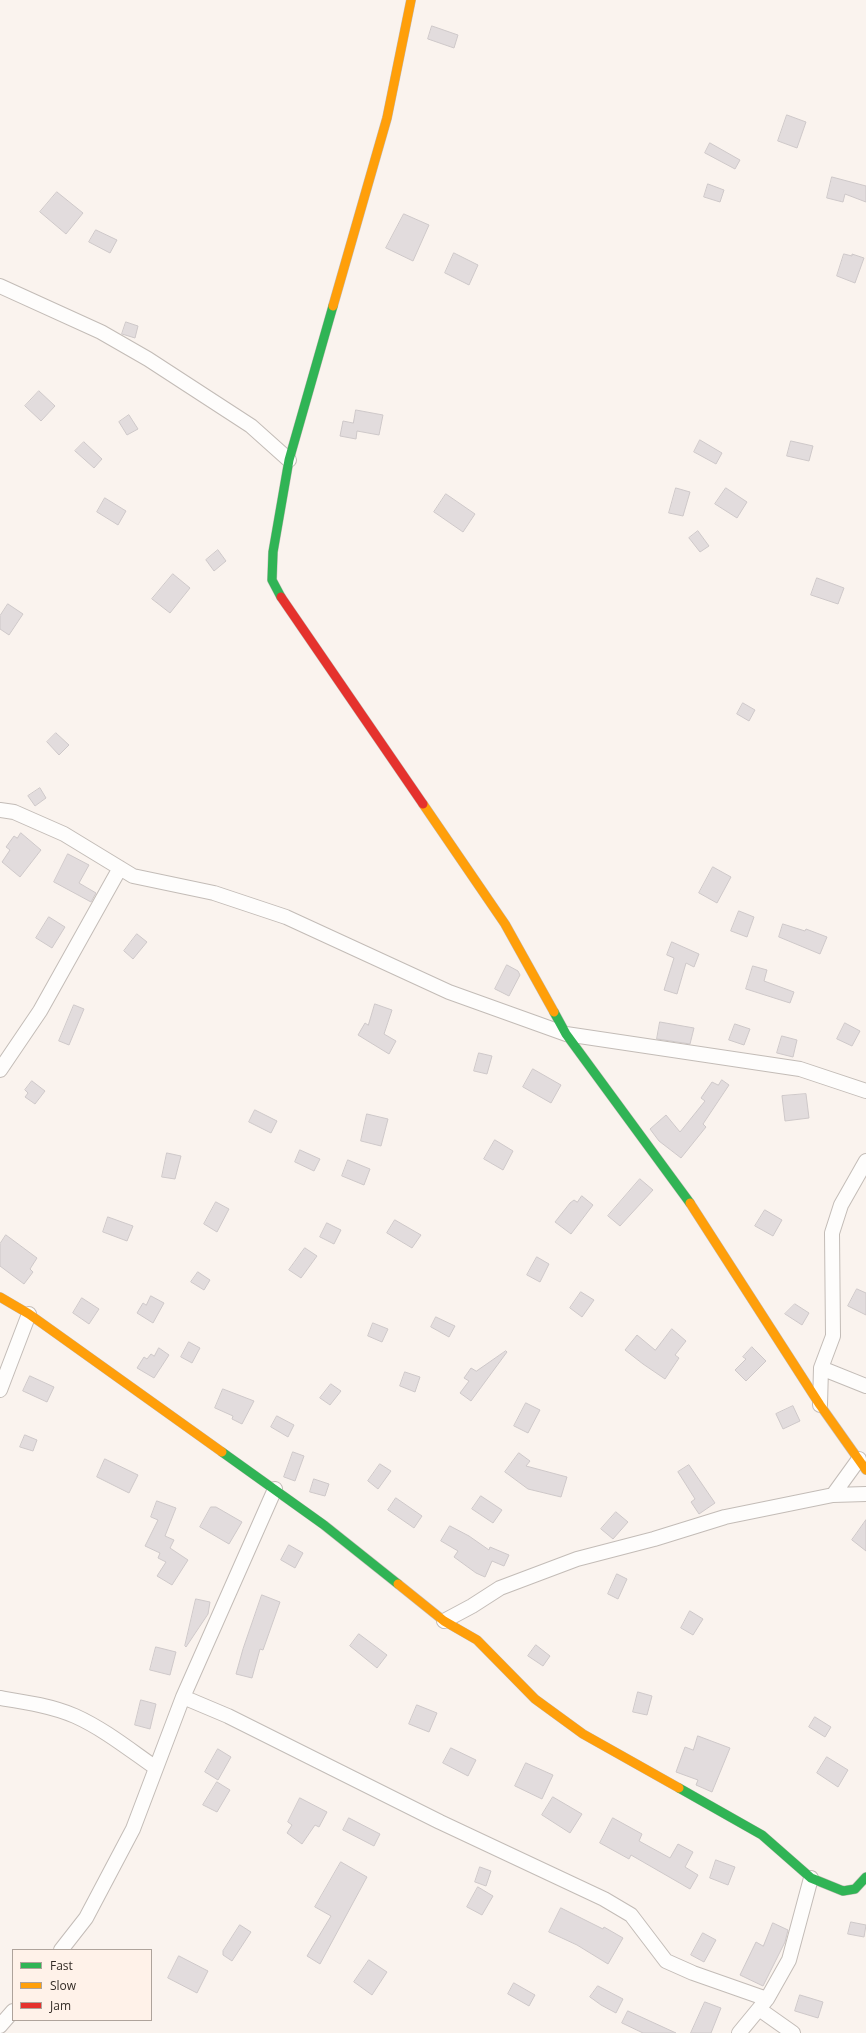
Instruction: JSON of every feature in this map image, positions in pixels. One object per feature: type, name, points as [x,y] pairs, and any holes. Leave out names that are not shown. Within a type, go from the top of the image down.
[{"type":"street","points":[[411,0],[387,118],[289,460],[273,552],[272,580],[282,599],[505,924],[566,1034],[697,1212],[820,1405],[862,1465],[832,1495]]},
{"type":"street","points":[[0,286],[101,332],[148,359],[251,426],[289,460]]},
{"type":"street","points":[[0,810],[14,812],[64,834],[133,876],[214,893],[286,917],[449,992],[566,1034],[800,1069],[866,1091]]},
{"type":"street","points":[[0,1070],[40,1011],[120,868]]},
{"type":"street","points":[[820,1405],[822,1368],[833,1336],[832,1233],[840,1205],[866,1161]]},
{"type":"street","points":[[0,1297],[29,1314],[275,1488],[324,1525],[444,1621],[477,1640],[535,1699],[583,1734],[762,1835],[811,1878],[843,1891],[855,1889],[866,1877]]},
{"type":"street","points":[[0,1390],[29,1314]]},
{"type":"street","points":[[822,1368],[866,1386]]},
{"type":"street","points":[[63,1949],[86,1918],[133,1829],[183,1697],[275,1488]]},
{"type":"street","points":[[444,1621],[472,1606],[500,1588],[577,1559],[725,1517],[832,1495],[866,1494]]},
{"type":"street","points":[[183,1697],[228,1716],[502,1852],[604,1899],[631,1915],[666,1960],[763,2004],[793,2033]]},
{"type":"street","points":[[0,1698],[29,1703],[75,1716],[112,1737],[156,1768]]},
{"type":"street","points":[[739,2033],[763,2004],[789,1960],[811,1878]]},
{"type":"street","points":[[0,2026],[12,2012]]},
{"type":"building","points":[[432,26],[458,35],[454,48],[428,39]]},
{"type":"building","points":[[787,115],[806,122],[797,148],[778,141]]},
{"type":"building","points":[[710,143],[740,160],[735,169],[705,153]]},
{"type":"building","points":[[832,177],[866,186],[866,202],[845,194],[843,202],[827,198]]},
{"type":"building","points":[[708,184],[724,190],[720,202],[704,197]]},
{"type":"building","points":[[57,192],[83,213],[66,234],[40,212]]},
{"type":"building","points":[[404,214],[429,225],[413,261],[386,248]]},
{"type":"building","points":[[96,230],[117,240],[110,253],[89,242]]},
{"type":"building","points":[[454,253],[478,265],[469,285],[445,273]]},
{"type":"building","points":[[844,254],[852,256],[852,254],[864,258],[855,283],[837,276]]},
{"type":"building","points":[[126,322],[138,326],[135,338],[122,334]]},
{"type":"building","points":[[39,391],[55,406],[41,421],[25,406]]},
{"type":"building","points":[[356,410],[383,415],[379,435],[357,431],[356,439],[340,436],[343,421],[353,423]]},
{"type":"building","points":[[129,415],[138,429],[127,435],[119,422]]},
{"type":"building","points":[[700,440],[722,453],[716,464],[694,452]]},
{"type":"building","points":[[791,441],[813,446],[809,461],[787,456]]},
{"type":"building","points":[[84,442],[102,459],[94,468],[75,451]]},
{"type":"building","points":[[676,488],[690,492],[683,516],[669,513]]},
{"type":"building","points":[[726,488],[747,502],[737,518],[715,504]]},
{"type":"building","points":[[446,494],[475,514],[463,532],[434,512]]},
{"type":"building","points":[[105,498],[126,511],[118,525],[97,512]]},
{"type":"building","points":[[698,531],[709,546],[700,552],[689,538]]},
{"type":"building","points":[[218,550],[226,561],[214,571],[206,560]]},
{"type":"building","points":[[173,574],[190,588],[170,613],[152,599]]},
{"type":"building","points":[[817,578],[844,588],[838,604],[811,595]]},
{"type":"building","points":[[8,604],[23,614],[9,635],[0,629],[0,616]]},
{"type":"building","points":[[743,703],[755,710],[749,721],[737,714]]},
{"type":"building","points":[[56,733],[69,745],[59,755],[47,742]]},
{"type":"building","points":[[40,788],[46,798],[35,806],[28,796]]},
{"type":"building","points":[[21,833],[41,850],[20,877],[2,862],[10,850],[6,847],[14,836],[17,838]]},
{"type":"building","points":[[68,854],[89,865],[79,883],[96,893],[91,902],[54,882]]},
{"type":"building","points":[[713,867],[731,877],[717,903],[699,893]]},
{"type":"building","points":[[739,911],[754,917],[747,937],[731,931]]},
{"type":"building","points":[[49,917],[65,927],[52,948],[36,938]]},
{"type":"building","points":[[783,924],[805,931],[806,929],[827,937],[820,954],[779,937]]},
{"type":"building","points":[[137,934],[147,942],[133,959],[124,951]]},
{"type":"building","points":[[672,942],[699,954],[694,967],[686,963],[677,994],[664,990],[674,958],[667,955]]},
{"type":"building","points":[[507,965],[518,971],[520,975],[509,996],[495,989]]},
{"type":"building","points":[[753,966],[767,970],[764,981],[794,992],[790,1003],[746,989]]},
{"type":"building","points":[[375,1004],[392,1010],[384,1034],[396,1041],[389,1054],[358,1035],[365,1023],[368,1025]]},
{"type":"building","points":[[74,1005],[84,1009],[69,1045],[59,1041]]},
{"type":"building","points":[[660,1022],[694,1028],[690,1044],[657,1039]]},
{"type":"building","points":[[845,1023],[860,1031],[852,1046],[837,1039]]},
{"type":"building","points":[[735,1024],[750,1029],[744,1045],[729,1040]]},
{"type":"building","points":[[782,1036],[797,1040],[793,1057],[777,1053]]},
{"type":"building","points":[[479,1053],[492,1056],[487,1074],[474,1071]]},
{"type":"building","points":[[533,1069],[561,1085],[551,1103],[523,1087]]},
{"type":"building","points":[[722,1080],[729,1085],[703,1124],[706,1127],[681,1158],[659,1141],[650,1129],[666,1115],[680,1132],[705,1101],[701,1098],[712,1082],[718,1085]]},
{"type":"building","points":[[32,1081],[45,1091],[35,1104],[25,1097],[28,1093],[25,1090]]},
{"type":"building","points":[[806,1094],[809,1118],[785,1121],[782,1096]]},
{"type":"building","points":[[255,1110],[277,1121],[271,1133],[249,1122]]},
{"type":"building","points":[[367,1114],[388,1119],[381,1146],[361,1141]]},
{"type":"building","points":[[495,1140],[513,1151],[503,1170],[484,1159]]},
{"type":"building","points":[[300,1150],[320,1159],[314,1171],[295,1162]]},
{"type":"building","points":[[167,1153],[181,1156],[175,1179],[162,1177]]},
{"type":"building","points":[[348,1160],[370,1169],[364,1185],[342,1176]]},
{"type":"building","points":[[640,1179],[653,1190],[620,1226],[608,1216]]},
{"type":"building","points":[[582,1196],[593,1205],[571,1234],[555,1222],[570,1203],[574,1200],[577,1202]]},
{"type":"building","points":[[216,1202],[229,1209],[217,1232],[204,1224]]},
{"type":"building","points":[[765,1210],[782,1220],[773,1236],[755,1226]]},
{"type":"building","points":[[108,1217],[133,1226],[127,1241],[103,1232]]},
{"type":"building","points":[[395,1220],[421,1235],[412,1248],[387,1233]]},
{"type":"building","points":[[327,1223],[341,1230],[334,1244],[320,1237]]},
{"type":"building","points":[[6,1235],[37,1258],[30,1269],[33,1272],[24,1284],[0,1266],[0,1244]]},
{"type":"building","points":[[305,1248],[317,1256],[301,1278],[289,1270]]},
{"type":"building","points":[[537,1257],[549,1264],[540,1282],[527,1275]]},
{"type":"building","points":[[198,1272],[210,1280],[204,1290],[191,1282]]},
{"type":"building","points":[[857,1289],[866,1293],[866,1315],[848,1306]]},
{"type":"building","points":[[581,1292],[594,1300],[582,1317],[570,1308]]},
{"type":"building","points":[[151,1296],[164,1303],[153,1323],[137,1313],[143,1303],[146,1305]]},
{"type":"building","points":[[82,1298],[99,1309],[89,1324],[73,1313]]},
{"type":"building","points":[[795,1304],[809,1313],[802,1325],[785,1314]]},
{"type":"building","points":[[436,1317],[455,1326],[449,1337],[431,1327]]},
{"type":"building","points":[[373,1323],[388,1329],[382,1342],[368,1336]]},
{"type":"building","points":[[672,1329],[686,1341],[675,1355],[679,1358],[665,1379],[625,1350],[637,1335],[655,1350]]},
{"type":"building","points":[[189,1342],[200,1348],[192,1363],[181,1357]]},
{"type":"building","points":[[752,1347],[766,1361],[746,1381],[735,1370],[746,1359],[743,1357]]},
{"type":"building","points":[[159,1348],[169,1355],[154,1378],[137,1368],[144,1357],[147,1359],[151,1354],[154,1356]]},
{"type":"building","points":[[506,1351],[507,1352],[471,1401],[460,1393],[469,1381],[464,1378],[471,1368],[476,1371]]},
{"type":"building","points":[[405,1372],[420,1377],[415,1392],[400,1386]]},
{"type":"building","points":[[30,1376],[54,1387],[47,1402],[23,1391]]},
{"type":"building","points":[[331,1384],[341,1391],[330,1405],[320,1398]]},
{"type":"building","points":[[223,1389],[254,1401],[242,1424],[232,1419],[233,1416],[215,1408]]},
{"type":"building","points":[[526,1403],[540,1410],[528,1433],[514,1426]]},
{"type":"building","points":[[793,1406],[800,1421],[783,1429],[776,1414]]},
{"type":"building","points":[[277,1416],[294,1425],[288,1437],[271,1427]]},
{"type":"building","points":[[25,1435],[37,1440],[33,1451],[20,1447]]},
{"type":"building","points":[[293,1452],[304,1456],[295,1481],[284,1477]]},
{"type":"building","points":[[519,1453],[530,1461],[526,1466],[567,1477],[561,1497],[528,1489],[505,1472]]},
{"type":"building","points":[[105,1459],[138,1475],[129,1493],[97,1477]]},
{"type":"building","points":[[380,1464],[391,1471],[378,1489],[368,1481]]},
{"type":"building","points":[[689,1465],[715,1503],[699,1514],[691,1502],[695,1499],[678,1472]]},
{"type":"building","points":[[314,1479],[329,1484],[325,1496],[310,1492]]},
{"type":"building","points":[[481,1496],[502,1510],[493,1523],[472,1509]]},
{"type":"building","points":[[396,1498],[422,1516],[414,1528],[388,1510]]},
{"type":"building","points":[[157,1501],[176,1508],[165,1536],[174,1540],[170,1548],[188,1560],[172,1585],[157,1576],[166,1562],[158,1558],[160,1553],[145,1546],[158,1520],[151,1517]]},
{"type":"building","points":[[211,1507],[216,1507],[242,1522],[229,1544],[200,1527]]},
{"type":"building","points":[[616,1512],[628,1522],[613,1539],[601,1529]]},
{"type":"building","points":[[866,1520],[866,1551],[852,1540]]},
{"type":"building","points":[[450,1526],[469,1536],[489,1550],[490,1547],[509,1555],[504,1566],[492,1561],[485,1577],[476,1573],[454,1557],[458,1551],[441,1541]]},
{"type":"building","points":[[289,1545],[303,1553],[295,1568],[281,1560]]},
{"type":"building","points":[[617,1574],[627,1579],[618,1599],[608,1594]]},
{"type":"building","points":[[262,1595],[280,1602],[263,1650],[260,1649],[252,1678],[236,1674]]},
{"type":"building","points":[[196,1599],[210,1602],[208,1614],[186,1647],[185,1646]]},
{"type":"building","points":[[690,1611],[703,1619],[693,1635],[681,1628]]},
{"type":"building","points":[[359,1634],[387,1655],[377,1668],[350,1646]]},
{"type":"building","points":[[536,1645],[550,1656],[543,1666],[528,1656]]},
{"type":"building","points":[[156,1647],[176,1652],[170,1675],[150,1670]]},
{"type":"building","points":[[638,1692],[652,1696],[647,1715],[633,1712]]},
{"type":"building","points":[[141,1700],[156,1704],[150,1729],[135,1725]]},
{"type":"building","points":[[417,1705],[437,1713],[429,1732],[409,1724]]},
{"type":"building","points":[[815,1717],[831,1727],[825,1737],[809,1727]]},
{"type":"building","points":[[698,1736],[730,1748],[712,1792],[696,1785],[698,1780],[676,1772],[685,1747],[693,1750]]},
{"type":"building","points":[[451,1748],[476,1760],[468,1776],[443,1763]]},
{"type":"building","points":[[218,1749],[231,1757],[218,1780],[205,1772]]},
{"type":"building","points":[[827,1757],[848,1770],[838,1787],[817,1773]]},
{"type":"building","points":[[526,1763],[553,1775],[542,1799],[515,1786]]},
{"type":"building","points":[[217,1782],[230,1790],[217,1812],[203,1805]]},
{"type":"building","points":[[553,1797],[582,1814],[570,1833],[542,1815]]},
{"type":"building","points":[[300,1798],[327,1812],[319,1827],[315,1825],[302,1844],[287,1833],[292,1825],[288,1822]]},
{"type":"building","points":[[349,1818],[380,1834],[374,1846],[343,1830]]},
{"type":"building","points":[[613,1818],[642,1834],[639,1841],[670,1858],[678,1844],[693,1852],[685,1867],[698,1875],[690,1889],[631,1855],[629,1859],[600,1843]]},
{"type":"building","points":[[716,1860],[735,1867],[728,1885],[710,1878]]},
{"type":"building","points":[[341,1862],[367,1877],[320,1964],[307,1956],[331,1916],[315,1907]]},
{"type":"building","points":[[480,1867],[491,1871],[486,1886],[475,1882]]},
{"type":"building","points":[[478,1887],[493,1896],[482,1915],[467,1907]]},
{"type":"building","points":[[561,1908],[603,1929],[604,1927],[623,1938],[608,1964],[577,1945],[549,1932]]},
{"type":"building","points":[[851,1922],[866,1925],[864,1937],[848,1934]]},
{"type":"building","points":[[773,1923],[788,1930],[785,1942],[763,1986],[740,1975],[756,1942],[763,1946]]},
{"type":"building","points":[[240,1925],[251,1932],[232,1961],[223,1955],[223,1951]]},
{"type":"building","points":[[703,1933],[716,1940],[704,1962],[691,1955]]},
{"type":"building","points":[[179,1956],[208,1971],[197,1993],[168,1978]]},
{"type":"building","points":[[369,1960],[387,1972],[372,1995],[354,1982]]},
{"type":"building","points":[[514,1983],[535,1995],[529,2006],[508,1994]]},
{"type":"building","points":[[598,1986],[623,1999],[616,2013],[590,1997]]},
{"type":"building","points":[[800,1995],[823,2002],[818,2018],[795,2011]]},
{"type":"building","points":[[705,2002],[721,2008],[711,2033],[691,2033]]},
{"type":"building","points":[[628,2011],[676,2033],[643,2033],[622,2023]]},
{"type":"traffic: fast","points":[[281,597],[272,580],[273,552],[289,460],[333,306]]},
{"type":"traffic: fast","points":[[554,1012],[566,1034],[690,1203]]},
{"type":"traffic: fast","points":[[222,1452],[324,1525],[398,1584]]},
{"type":"traffic: fast","points":[[679,1788],[762,1835],[811,1878],[843,1891],[855,1889],[866,1877]]},
{"type":"traffic: slow","points":[[333,306],[387,118],[411,0]]},
{"type":"traffic: slow","points":[[423,804],[505,924],[554,1012]]},
{"type":"traffic: slow","points":[[690,1203],[820,1405],[866,1470]]},
{"type":"traffic: slow","points":[[0,1297],[29,1314],[222,1452]]},
{"type":"traffic: slow","points":[[398,1584],[444,1621],[477,1640],[535,1699],[583,1734],[679,1788]]},
{"type":"traffic: jam","points":[[281,597],[423,804]]}]
